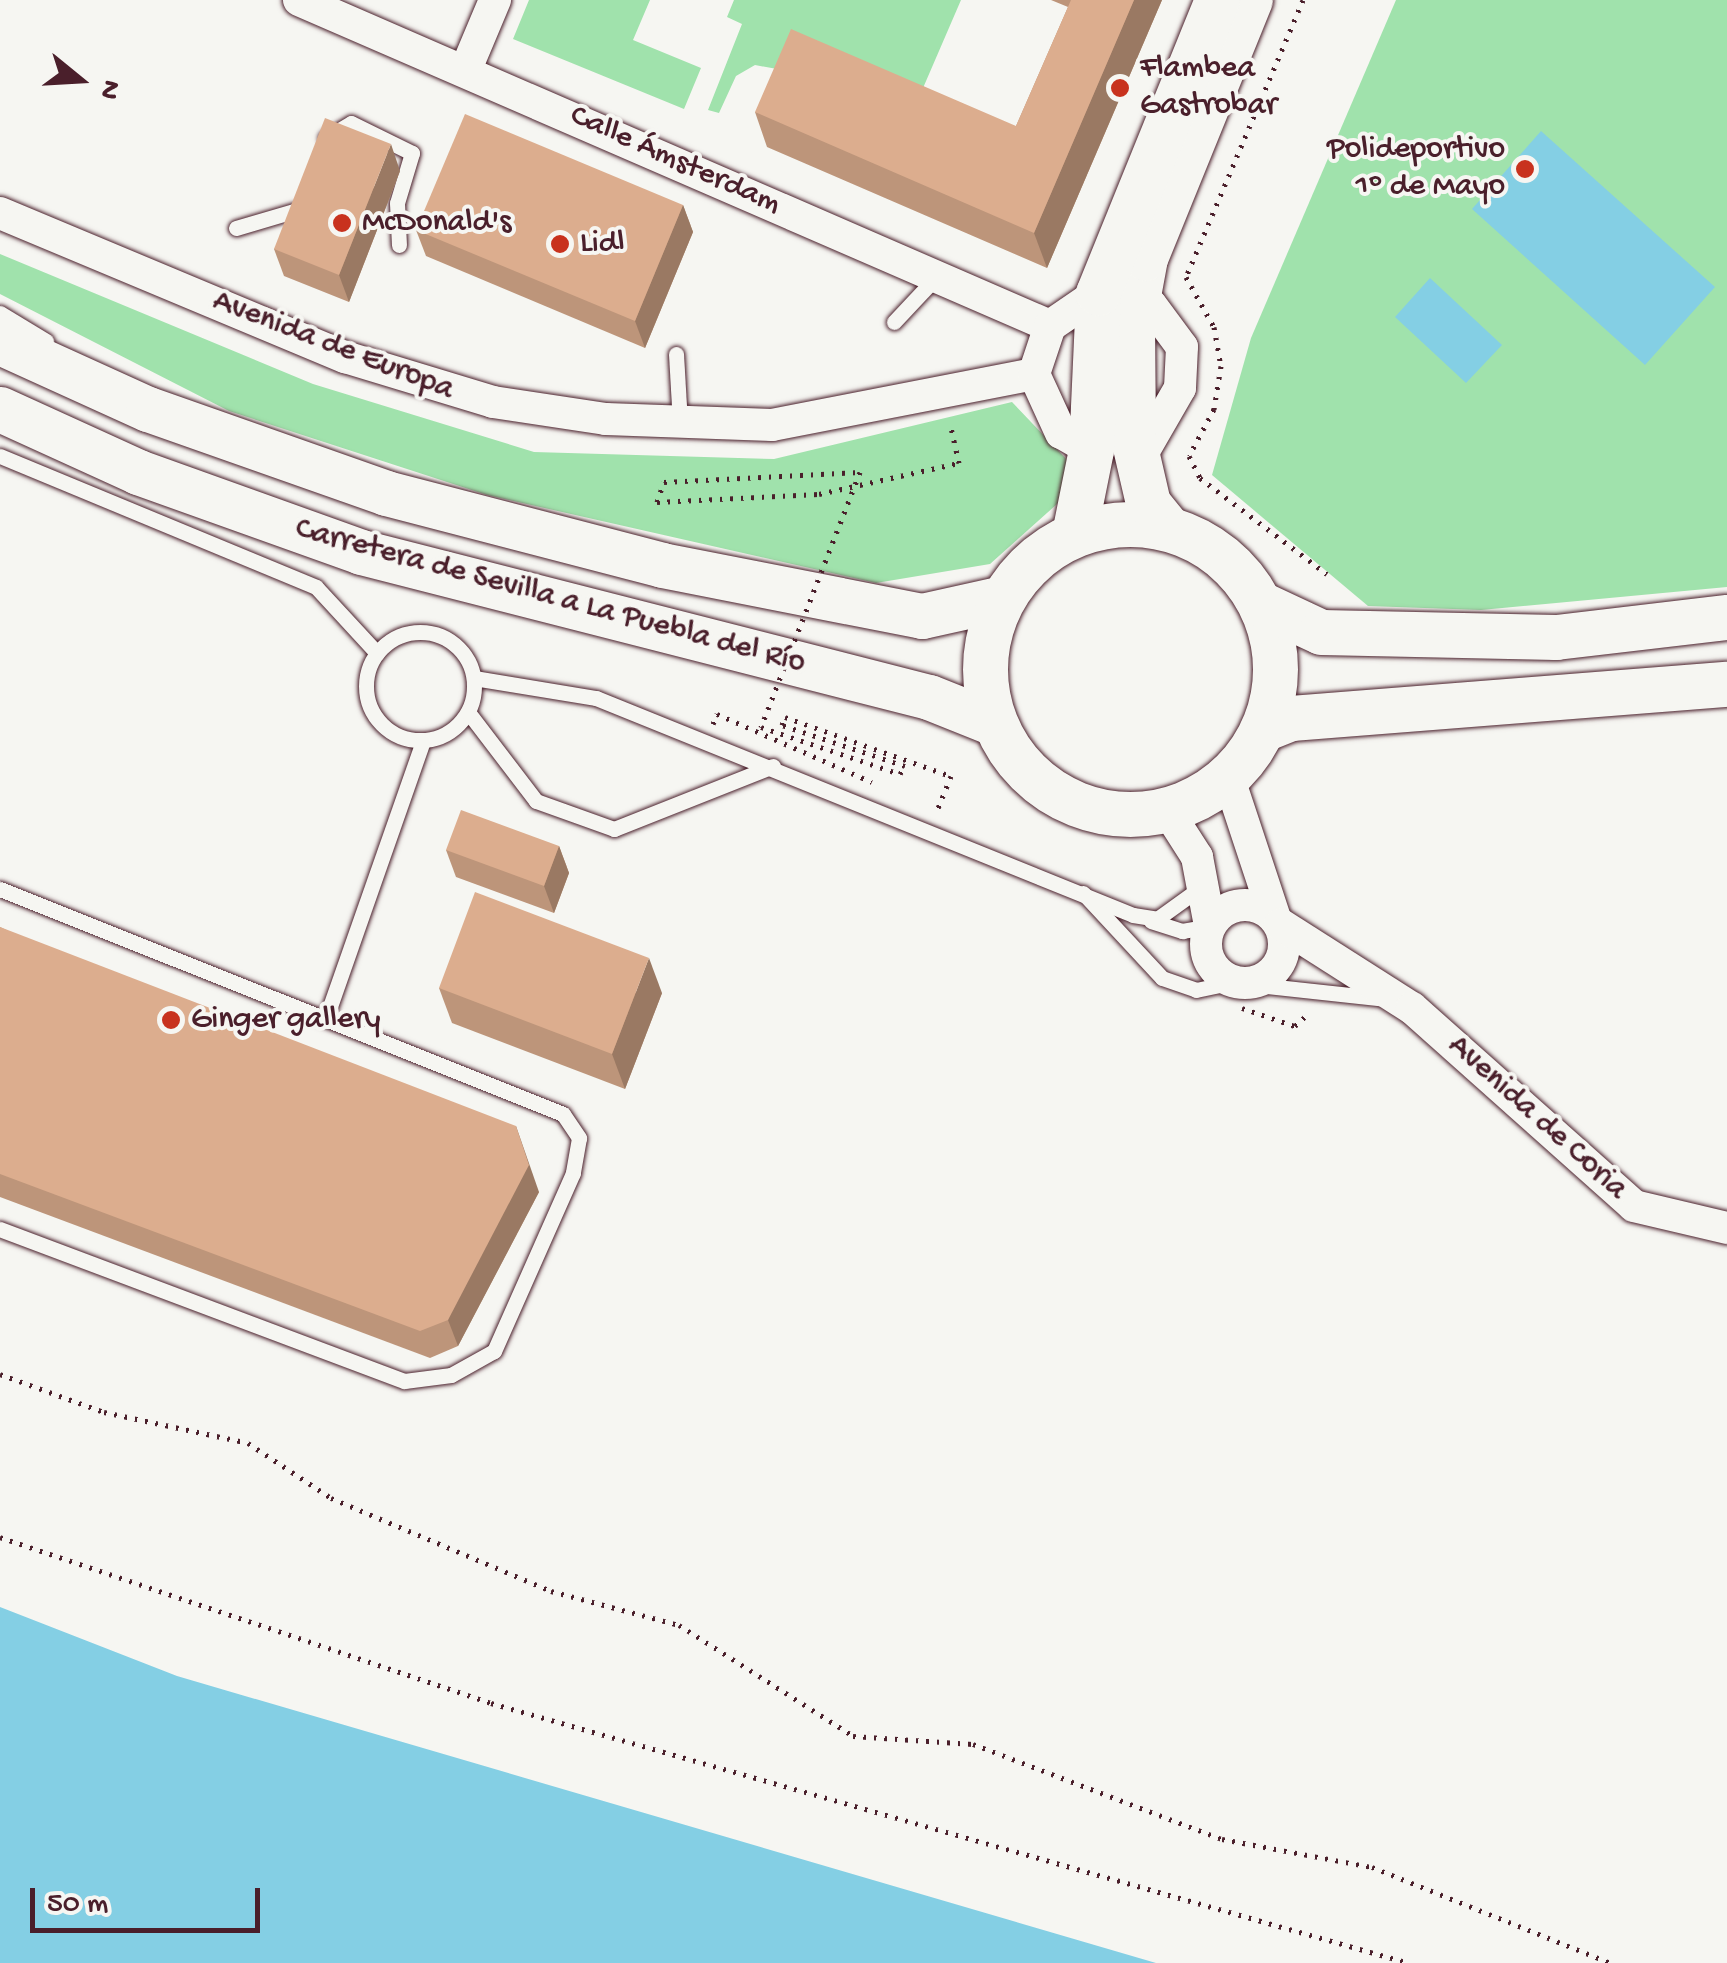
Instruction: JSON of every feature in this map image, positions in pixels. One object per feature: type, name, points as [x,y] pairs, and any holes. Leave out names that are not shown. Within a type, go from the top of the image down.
[{"type":"main road","points":[[1074,534],[1118,296],[1217,0]]},
{"type":"main road","points":[[1168,528],[1148,502],[1138,460],[1118,296],[1170,188],[1250,0]]},
{"type":"main road","points":[[0,342],[187,424],[386,493],[662,564],[922,616],[1002,598]]},
{"type":"main road","name":"Carretera de Sevilla a La Puebla del Río","points":[[0,409],[138,472],[361,552],[929,697],[994,723]]},
{"type":"main road","points":[[1727,617],[1556,637],[1321,632],[1261,604],[1208,546],[1168,528],[1120,523],[1074,534],[1033,560],[1002,598],[986,652],[994,723],[1015,760],[1071,801],[1125,815],[1167,810],[1228,776],[1266,728],[1291,718],[1727,684]]},
{"type":"main road","points":[[1261,604],[1274,650],[1266,728]]},
{"type":"street","name":"Calle Ámsterdam","points":[[299,0],[466,68],[1050,326]]},
{"type":"street","points":[[466,68],[494,0]]},
{"type":"street","name":"Avenida de Europa","points":[[0,213],[444,392],[680,424],[772,426],[946,408],[1034,374]]},
{"type":"street","points":[[1091,450],[1062,433],[1034,374],[1050,326],[1118,296]]},
{"type":"street","points":[[1167,810],[1185,828],[1203,885],[1210,926],[1209,960],[1237,982],[1258,982],[1282,958],[1277,921],[1228,776]]},
{"type":"street","points":[[1210,926],[1240,904],[1277,921]]},
{"type":"street","name":"Avenida de Coria","points":[[1277,921],[1412,1008],[1634,1206],[1727,1228]]},
{"type":"lane","points":[[315,166],[342,124],[406,145],[414,162],[397,203],[399,246]]},
{"type":"lane","points":[[236,228],[294,218],[308,184]]},
{"type":"lane","points":[[894,322],[938,276]]},
{"type":"lane","points":[[0,314],[187,424]]},
{"type":"lane","points":[[676,354],[680,424]]},
{"type":"lane","points":[[0,456],[316,587],[377,653]]},
{"type":"lane","points":[[423,741],[398,736],[372,711],[366,688],[377,653],[393,638],[430,632],[456,645],[474,678],[468,712],[536,802],[614,829],[773,766]]},
{"type":"lane","points":[[474,678],[596,698],[1073,883],[1134,914],[1182,931],[1210,926]]},
{"type":"lane","points":[[326,1018],[423,741],[468,712]]},
{"type":"lane","name":"Avenida de Coria","points":[[1073,883],[1162,978],[1196,990],[1237,982],[1368,994],[1412,1008]]},
{"type":"lane","points":[[1134,914],[1157,919],[1203,885]]},
{"type":"lane","points":[[0,889],[563,1114],[579,1138],[573,1173],[494,1351],[451,1375],[404,1380],[0,1229]]},
{"type":"path","points":[[1301,1],[1186,277],[1214,327],[1221,366],[1214,408],[1189,456],[1200,478],[1327,574]]},
{"type":"path","points":[[938,811],[951,776],[785,717],[782,725],[905,766],[900,774],[761,727],[860,472],[664,482],[657,502],[820,494],[960,463],[946,408]]},
{"type":"path","points":[[1237,982],[1236,1006],[1295,1026],[1322,1001]]},
{"type":"path","points":[[0,1374],[104,1412],[248,1443],[332,1498],[551,1591],[679,1625],[852,1736],[974,1744],[1222,1838],[1372,1867],[1611,1963]]},
{"type":"path","points":[[0,1537],[490,1703],[1409,1963]]},
{"type":"green space","points":[[529,0],[650,0],[633,40],[701,68],[684,109],[513,39]]},
{"type":"green space","points":[[734,0],[961,0],[920,95],[755,65],[736,76],[719,113],[708,110],[742,24],[727,17]]},
{"type":"green space","name":"Polideportivo 1º de Mayo","points":[[1396,0],[1727,0],[1727,587],[1481,610],[1368,606],[1212,475],[1251,338]]},
{"type":"green space","points":[[0,254],[313,384],[534,452],[774,459],[1012,402],[1071,464],[1066,496],[990,564],[876,583],[487,495],[229,411],[0,294]]},
{"type":"water","points":[[1541,131],[1715,287],[1645,365],[1472,209]]},
{"type":"water","points":[[1430,278],[1502,345],[1466,383],[1395,317]]},
{"type":"water","points":[[0,1607],[177,1676],[1156,1963],[0,1963]]},
{"type":"building","points":[[1071,0],[1134,0],[1034,233],[755,112],[791,29],[1016,126]]},
{"type":"building","name":"Lidl","points":[[465,114],[683,205],[635,321],[416,230]]},
{"type":"building","name":"McDonald's","points":[[325,118],[391,144],[339,275],[274,249]]},
{"type":"building","points":[[461,810],[559,846],[544,886],[446,850]]},
{"type":"building","points":[[475,892],[649,958],[612,1054],[439,988]]},
{"type":"building","points":[[0,927],[516,1126],[529,1165],[448,1320],[420,1331],[0,1174]]},
{"type":"place","name":"Flambea Gastrobar","points":[[1120,88]]},
{"type":"place","name":"Polideportivo 1º de Mayo","points":[[1525,169]]},
{"type":"place","name":"McDonald's","points":[[342,223]]},
{"type":"place","name":"Lidl","points":[[560,244]]},
{"type":"place","name":"Ginger gallery","points":[[171,1020]]}]
